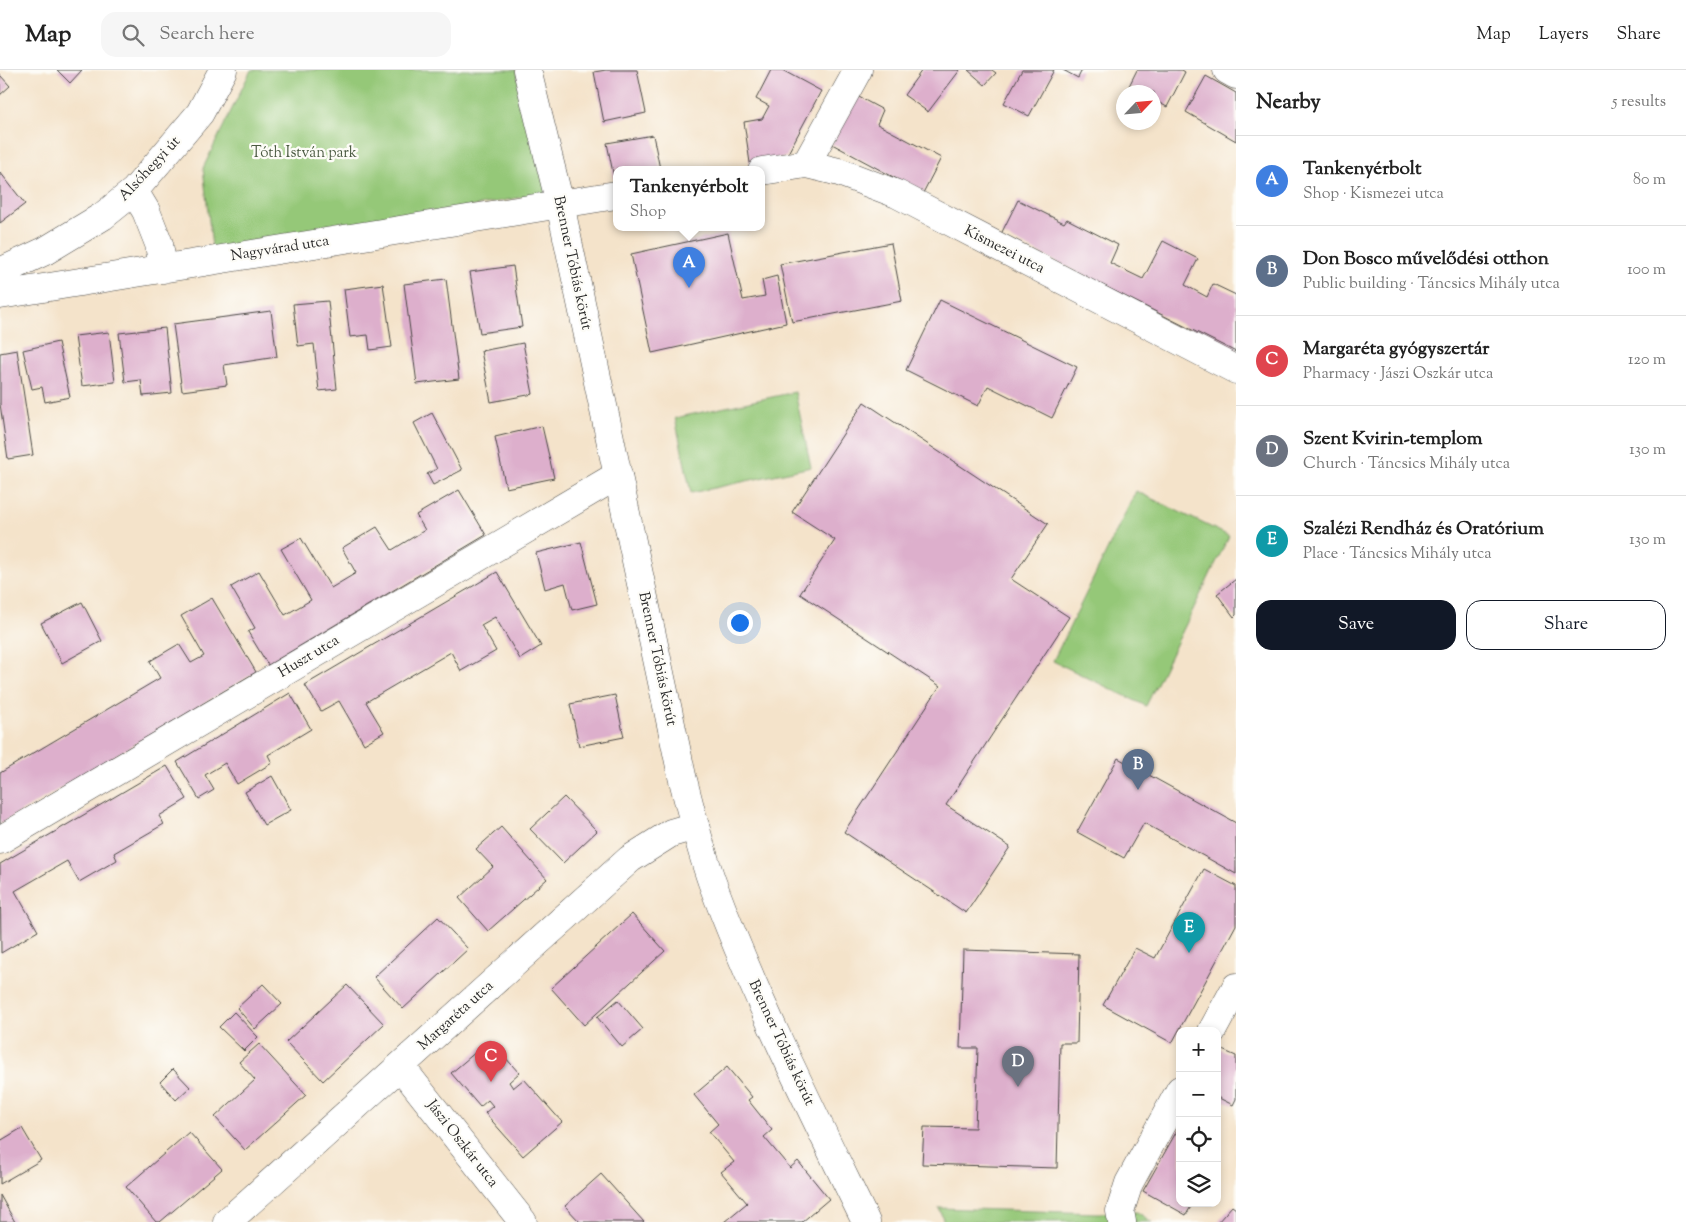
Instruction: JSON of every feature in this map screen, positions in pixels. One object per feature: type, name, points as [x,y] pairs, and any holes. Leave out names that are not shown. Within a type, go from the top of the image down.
[{"type":"street","name":"Alsóhegyi út","points":[[0,272],[45,251],[103,216],[134,191],[200,113],[223,70]]},
{"type":"street","name":"Brenner Tóbiás körút","points":[[527,70],[560,204],[694,826],[712,881],[740,952],[771,1023],[866,1222]]},
{"type":"street","points":[[806,164],[858,70]]},
{"type":"street","points":[[1227,70],[1236,75]]},
{"type":"street","name":"Kismezei utca","points":[[765,171],[806,164],[839,172],[897,194],[1236,370]]},
{"type":"street","points":[[134,191],[146,211],[159,244],[163,268]]},
{"type":"street","points":[[560,204],[613,195]]},
{"type":"street","name":"Nagyvárad utca","points":[[0,295],[560,204]]},
{"type":"street","name":"Huszt utca","points":[[0,840],[618,475]]},
{"type":"street","name":"Margaréta utca","points":[[227,1222],[630,858],[671,833],[694,826]]},
{"type":"street","points":[[1214,1027],[1236,988]]},
{"type":"street","name":"Jászi Oszkár utca","points":[[401,1066],[523,1222]]},
{"type":"street","points":[[1121,1216],[1129,1183],[1176,1097]]},
{"type":"green space","name":"Tóth István park","points":[[251,70],[516,70],[549,192],[213,256],[203,168]]},
{"type":"green space","points":[[795,392],[811,467],[691,493],[675,418]]},
{"type":"green space","points":[[1136,491],[1229,536],[1146,706],[1053,661]]},
{"type":"green space","points":[[939,1208],[1098,1213],[1137,1212],[1152,1222],[944,1222]]},
{"type":"building","points":[[57,70],[82,70],[70,83]]},
{"type":"building","points":[[637,70],[646,113],[604,122],[594,72]]},
{"type":"building","points":[[771,70],[782,70],[821,91],[786,157],[750,163],[744,122],[762,119],[769,106],[756,99]]},
{"type":"building","points":[[922,70],[960,70],[928,112],[904,95]]},
{"type":"building","points":[[968,70],[992,70],[996,73],[985,85]]},
{"type":"building","points":[[1022,70],[1054,70],[1029,116],[1004,103]]},
{"type":"building","points":[[1063,70],[1082,70],[1078,78]]},
{"type":"building","points":[[1137,70],[1182,70],[1185,72],[1167,107],[1161,104],[1161,85],[1130,85]]},
{"type":"building","points":[[0,75],[10,86],[0,95]]},
{"type":"building","points":[[1206,76],[1236,93],[1236,141],[1186,112]]},
{"type":"building","points":[[857,96],[883,110],[877,124],[941,158],[923,193],[832,144]]},
{"type":"building","points":[[653,135],[659,166],[613,166],[613,173],[607,143]]},
{"type":"building","points":[[0,172],[25,204],[0,223]]},
{"type":"building","points":[[1018,200],[1064,223],[1067,219],[1118,245],[1110,263],[1143,279],[1163,241],[1198,259],[1185,285],[1207,297],[1213,284],[1236,295],[1236,352],[1001,234]]},
{"type":"building","points":[[728,233],[743,300],[765,296],[762,280],[777,276],[786,323],[652,353],[631,254]]},
{"type":"building","points":[[891,243],[902,301],[792,322],[780,264]]},
{"type":"building","points":[[513,266],[522,327],[480,333],[470,272]]},
{"type":"building","points":[[446,279],[459,379],[417,384],[404,284]]},
{"type":"building","points":[[383,284],[392,347],[370,350],[368,335],[350,337],[344,289]]},
{"type":"building","points":[[940,300],[1077,367],[1052,418],[988,386],[978,406],[906,370]]},
{"type":"building","points":[[328,301],[337,389],[319,391],[314,344],[298,346],[293,304]]},
{"type":"building","points":[[271,311],[277,357],[224,365],[227,385],[182,391],[173,324]]},
{"type":"building","points":[[165,328],[172,393],[143,396],[141,380],[125,382],[119,333]]},
{"type":"building","points":[[109,332],[115,382],[82,386],[75,336]]},
{"type":"building","points":[[58,342],[70,397],[45,402],[42,387],[32,389],[23,350]]},
{"type":"building","points":[[523,343],[533,394],[491,402],[481,351]]},
{"type":"building","points":[[17,350],[33,455],[8,459],[0,404],[0,353]]},
{"type":"building","points":[[864,402],[1048,524],[1011,579],[1069,617],[946,805],[1010,847],[966,913],[844,832],[940,686],[800,594],[835,540],[792,512]]},
{"type":"building","points":[[432,413],[462,470],[433,485],[427,474],[437,469],[414,423]]},
{"type":"building","points":[[542,426],[554,478],[506,488],[495,437]]},
{"type":"building","points":[[459,490],[486,535],[268,665],[248,632],[255,628],[231,587],[259,571],[285,615],[311,600],[281,549],[301,538],[331,588],[356,573],[342,548],[377,527],[392,550],[425,530],[416,515]]},
{"type":"building","points":[[581,542],[597,604],[572,610],[565,583],[545,589],[536,553]]},
{"type":"building","points":[[497,572],[541,646],[520,659],[495,617],[481,625],[496,651],[461,671],[451,652],[366,702],[384,732],[364,744],[339,701],[321,711],[305,685]]},
{"type":"building","points":[[1236,579],[1236,615],[1234,617],[1217,594]]},
{"type":"building","points":[[212,598],[256,672],[0,824],[0,773],[160,678],[150,661],[179,644],[191,663],[204,656],[181,616]]},
{"type":"building","points":[[82,602],[102,641],[62,663],[41,623]]},
{"type":"building","points":[[290,693],[311,729],[268,755],[272,763],[237,784],[225,763],[205,775],[214,790],[199,799],[177,762]]},
{"type":"building","points":[[615,695],[624,737],[579,746],[570,704]]},
{"type":"building","points":[[1118,758],[1236,823],[1236,874],[1144,823],[1124,858],[1077,832]]},
{"type":"building","points":[[167,766],[187,799],[159,816],[164,824],[114,853],[117,860],[79,882],[67,861],[15,891],[38,931],[1,953],[0,864]]},
{"type":"building","points":[[272,776],[291,810],[264,825],[245,792]]},
{"type":"building","points":[[564,797],[597,831],[563,863],[530,829]]},
{"type":"building","points":[[501,827],[547,879],[488,931],[459,898],[493,867],[476,849]]},
{"type":"building","points":[[1204,869],[1236,886],[1236,925],[1181,1027],[1176,1027],[1176,1036],[1172,1043],[1103,1005],[1135,948],[1155,958]]},
{"type":"building","points":[[632,914],[665,951],[584,1025],[551,988]]},
{"type":"building","points":[[438,917],[468,949],[403,1009],[374,977]]},
{"type":"building","points":[[963,950],[1079,954],[1077,1043],[1060,1043],[1057,1168],[922,1164],[924,1127],[975,1128],[978,1048],[960,1048]]},
{"type":"building","points":[[263,984],[282,1004],[255,1029],[237,1008]]},
{"type":"building","points":[[347,985],[384,1024],[323,1081],[286,1042]]},
{"type":"building","points":[[618,1000],[643,1029],[622,1047],[597,1017]]},
{"type":"building","points":[[234,1012],[258,1037],[244,1051],[219,1027]]},
{"type":"building","points":[[490,1040],[519,1073],[509,1082],[513,1088],[524,1079],[562,1122],[523,1156],[485,1113],[493,1106],[488,1100],[480,1107],[451,1073]]},
{"type":"building","points":[[259,1044],[306,1095],[245,1150],[215,1117],[255,1080],[239,1062]]},
{"type":"building","points":[[1221,1049],[1236,1056],[1236,1099],[1233,1105],[1221,1099]]},
{"type":"building","points":[[727,1067],[752,1097],[748,1100],[772,1130],[764,1137],[790,1168],[798,1161],[829,1199],[802,1222],[724,1222],[747,1203],[721,1172],[734,1162],[709,1132],[718,1124],[694,1095]]},
{"type":"building","points":[[173,1069],[190,1087],[176,1100],[160,1082]]},
{"type":"building","points":[[22,1128],[41,1160],[0,1184],[0,1141]]},
{"type":"building","points":[[189,1132],[222,1169],[160,1222],[156,1222],[126,1187]]},
{"type":"building","points":[[1176,1133],[1176,1207],[1191,1207],[1186,1215],[1143,1191]]},
{"type":"building","points":[[601,1174],[644,1222],[580,1222],[565,1206]]},
{"type":"building","points":[[0,1195],[15,1222],[0,1222]]},
{"type":"building","points":[[1232,1206],[1236,1209],[1236,1222],[1218,1222]]},
{"type":"place","name":"Tankenyérbolt","points":[[689,288]]},
{"type":"place","name":"Don Bosco művelődési otthon","points":[[1138,790]]},
{"type":"place","name":"Szalézi Rendház és Oratórium","points":[[1189,953]]},
{"type":"place","name":"Margaréta gyógyszertár","points":[[491,1082]]},
{"type":"place","name":"Szent Kvirin-templom","points":[[1018,1087]]}]
